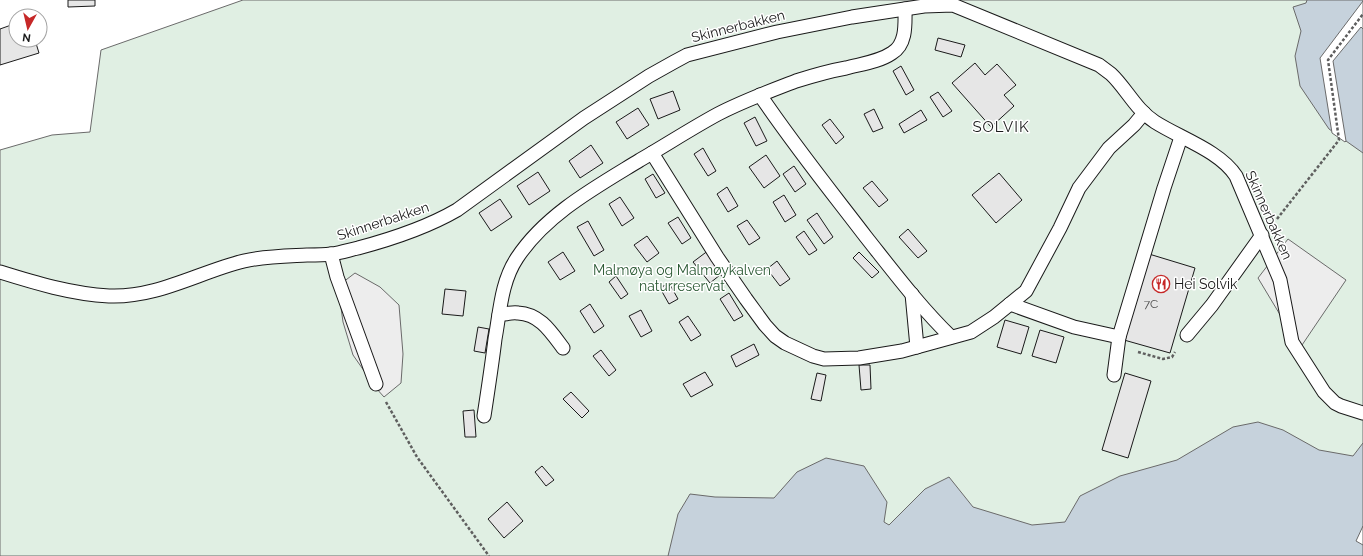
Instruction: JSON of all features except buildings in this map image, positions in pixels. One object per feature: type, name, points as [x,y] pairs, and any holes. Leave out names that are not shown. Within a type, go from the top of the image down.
[{"type":"lane","name":"Skinnerbakken","points":[[0,272],[34,283],[56,288],[109,296],[124,295],[164,288],[221,268],[255,259],[271,256],[331,254],[377,243],[443,218],[518,167],[549,143],[608,102],[649,76],[687,55],[821,23],[924,6],[953,5],[1099,65],[1112,74],[1153,121],[1181,138],[1211,153],[1230,167],[1236,176],[1280,280],[1292,342],[1324,392],[1341,406],[1363,413]]},
{"type":"lane","points":[[484,416],[502,296],[508,274],[516,259],[544,226],[587,193],[719,114],[760,95],[798,81],[839,69],[875,61],[893,53],[902,41],[905,28],[905,9]]},
{"type":"lane","points":[[760,95],[782,127],[829,189],[912,294],[937,324],[951,337]]},
{"type":"lane","points":[[652,153],[717,257],[765,325],[775,336],[785,343],[813,356],[831,359],[859,358],[902,351],[971,332],[994,317],[1026,291],[1060,228],[1079,188],[1109,148],[1134,125],[1144,112]]},
{"type":"lane","points":[[1114,375],[1118,342],[1164,188],[1181,138]]},
{"type":"lane","points":[[1187,335],[1212,305],[1262,236]]},
{"type":"lane","points":[[331,254],[337,277],[376,384]]},
{"type":"lane","points":[[912,294],[917,346]]},
{"type":"lane","points":[[1010,304],[1118,342]]},
{"type":"lane","points":[[499,315],[517,312],[534,317],[548,328],[563,348]]},
{"type":"path","points":[[1262,236],[1278,218],[1339,140],[1328,60],[1363,14]]},
{"type":"path","points":[[1118,342],[1163,359],[1172,356],[1187,335]]},
{"type":"path","points":[[376,384],[417,457],[489,556]]},
{"type":"green space","name":"Malmøya og Malmøykalven naturreservat","points":[[243,0],[1363,0],[1363,556],[0,556],[0,150],[52,135],[90,132],[101,50]]},
{"type":"shaded area","points":[[1307,0],[1363,0],[1363,153],[1329,129],[1300,86],[1295,56],[1301,31],[1293,7],[1306,3]]},
{"type":"shaded area","points":[[1288,239],[1346,280],[1300,348],[1258,278]]},
{"type":"shaded area","points":[[355,273],[380,287],[399,305],[403,354],[401,383],[384,397],[353,355],[343,322],[338,286]]},
{"type":"shaded area","points":[[1258,422],[1283,430],[1319,450],[1353,456],[1363,443],[1363,556],[668,556],[678,514],[690,494],[715,497],[774,498],[797,472],[826,458],[864,466],[887,502],[884,522],[889,525],[925,489],[949,477],[973,507],[1032,525],[1065,522],[1080,496],[1120,476],[1177,460],[1233,427]]},
{"type":"pier","points":[[1363,1],[1363,29],[1361,27],[1333,61],[1345,142],[1332,133],[1320,58]]},
{"type":"pier","points":[[1363,526],[1363,545],[1356,541]]},
{"type":"place","name":"Hei Solvik","points":[[1161,284]]},
{"type":"district","name":"SOLVIK","points":[[1001,127]]}]
